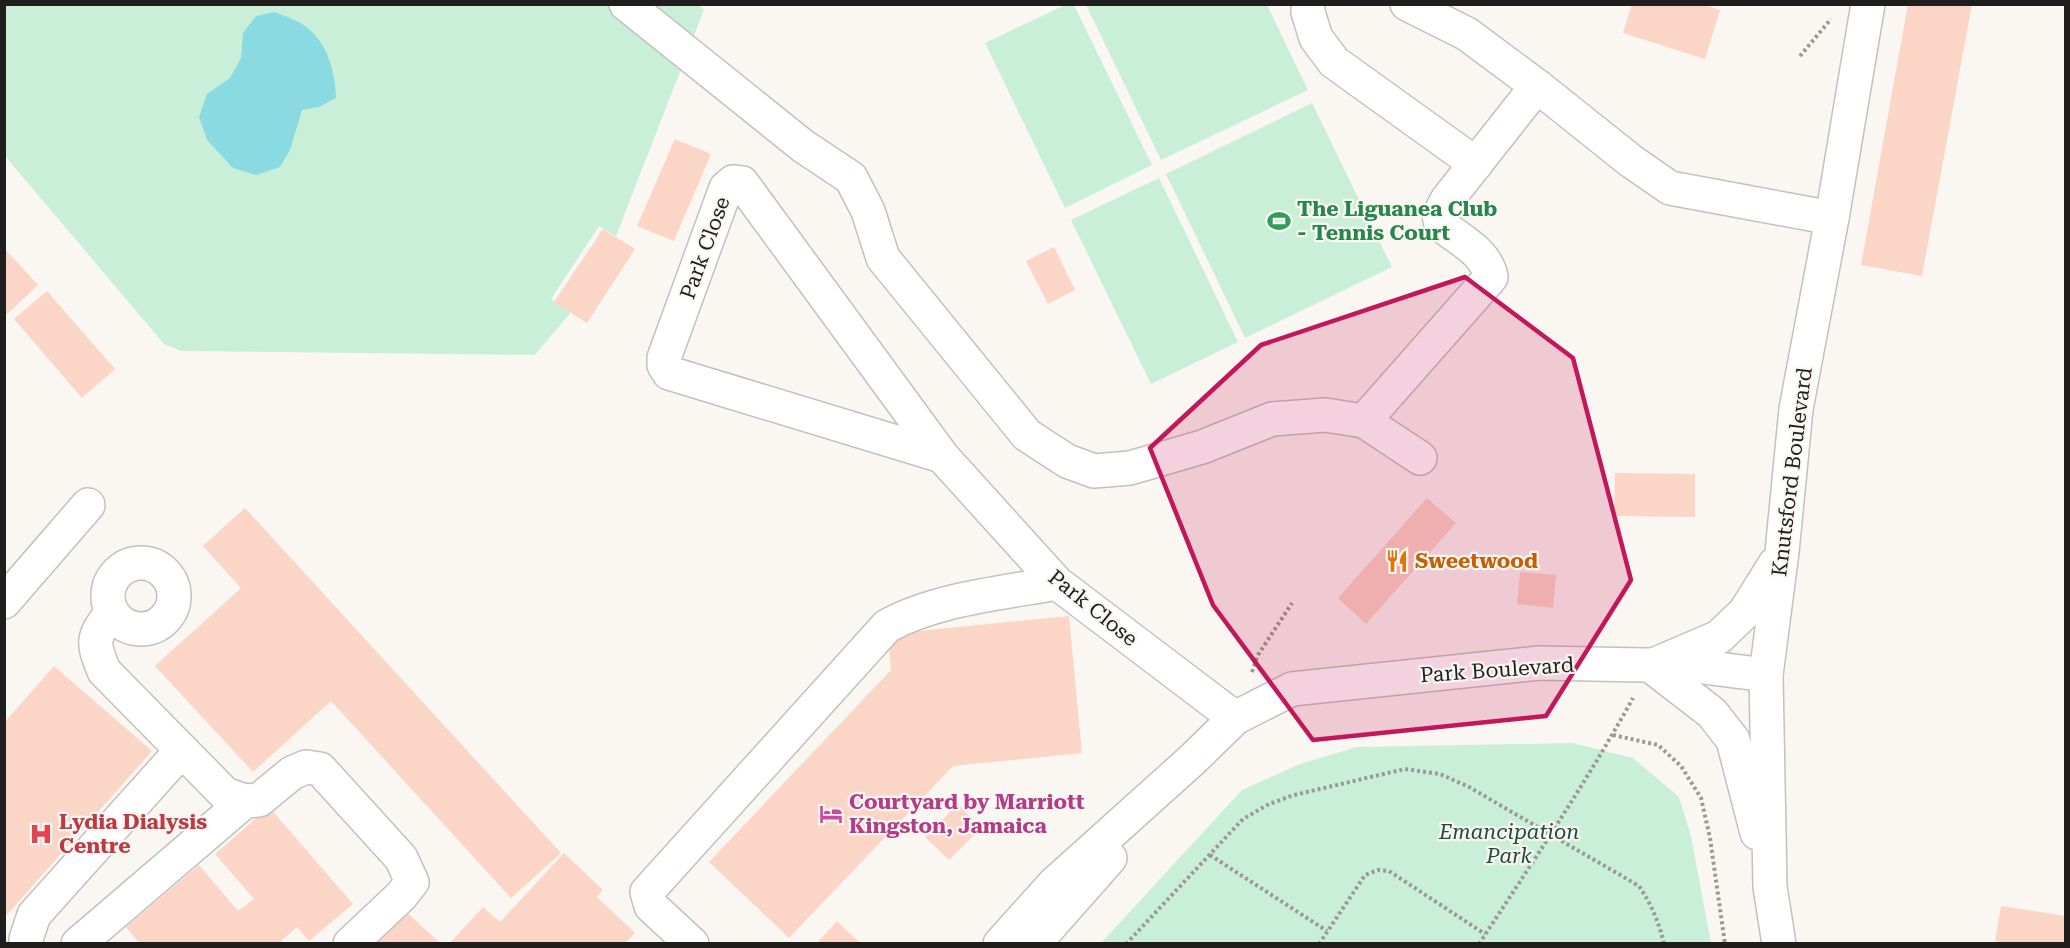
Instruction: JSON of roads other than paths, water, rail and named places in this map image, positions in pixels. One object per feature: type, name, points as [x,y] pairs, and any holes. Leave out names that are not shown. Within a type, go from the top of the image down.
[{"type":"street","points":[[626,4],[802,146],[851,178],[868,211],[883,258],[1027,435],[1067,461],[1094,471],[1130,468],[1202,447],[1272,419],[1325,415],[1364,421],[1420,458]]},
{"type":"street","points":[[1308,4],[1308,12],[1316,38],[1334,62],[1476,164]]},
{"type":"street","points":[[1407,4],[1467,34],[1631,161],[1670,188],[1832,218]]},
{"type":"street","name":"Knutsford Boulevard","points":[[1779,944],[1770,887],[1766,675],[1782,552],[1796,409],[1832,218],[1868,4]]},
{"type":"street","points":[[1364,421],[1491,277],[1489,267],[1483,258],[1441,225],[1439,215],[1447,200],[1537,86]]},
{"type":"street","name":"Park Close","points":[[942,456],[669,373],[664,365],[664,358],[726,188],[733,182],[742,183],[942,456],[1057,583],[1235,718]]},
{"type":"street","points":[[4,602],[88,505]]},
{"type":"street","points":[[1770,887],[1733,740],[1712,713],[1651,666],[1719,637],[1745,612],[1782,552]]},
{"type":"street","points":[[692,944],[651,906],[647,892],[887,626],[906,615],[961,601],[1057,583]]},
{"type":"street","points":[[111,613],[96,633],[96,651],[104,671],[225,794],[245,801],[259,800],[292,773],[306,767],[320,769],[401,858],[412,882],[401,896],[350,944]]},
{"type":"street","name":"Park Boulevard","points":[[1000,944],[1054,884],[1193,759],[1235,718],[1292,689],[1539,663],[1695,666],[1766,675]]},
{"type":"street","name":"Park Boulevard","points":[[1034,944],[1235,718]]},
{"type":"street","points":[[26,944],[34,915],[182,750]]},
{"type":"street","points":[[78,944],[245,801]]},
{"type":"water","points":[[275,12],[302,24],[313,33],[325,49],[332,68],[336,98],[319,107],[302,110],[290,150],[280,167],[256,175],[233,168],[207,140],[199,117],[207,94],[230,78],[241,58],[243,33],[256,16]]},
{"type":"place","name":"The Liguanea Club - Tennis Court","points":[[1279,221]]},
{"type":"place","name":"Sweetwood","points":[[1397,561]]},
{"type":"place","name":"Courtyard by Marriott Kingston, Jamaica","points":[[831,814]]},
{"type":"place","name":"Lydia Dialysis Centre","points":[[41,834]]},
{"type":"park label","name":"Emancipation Park","points":[[1509,844]]}]
